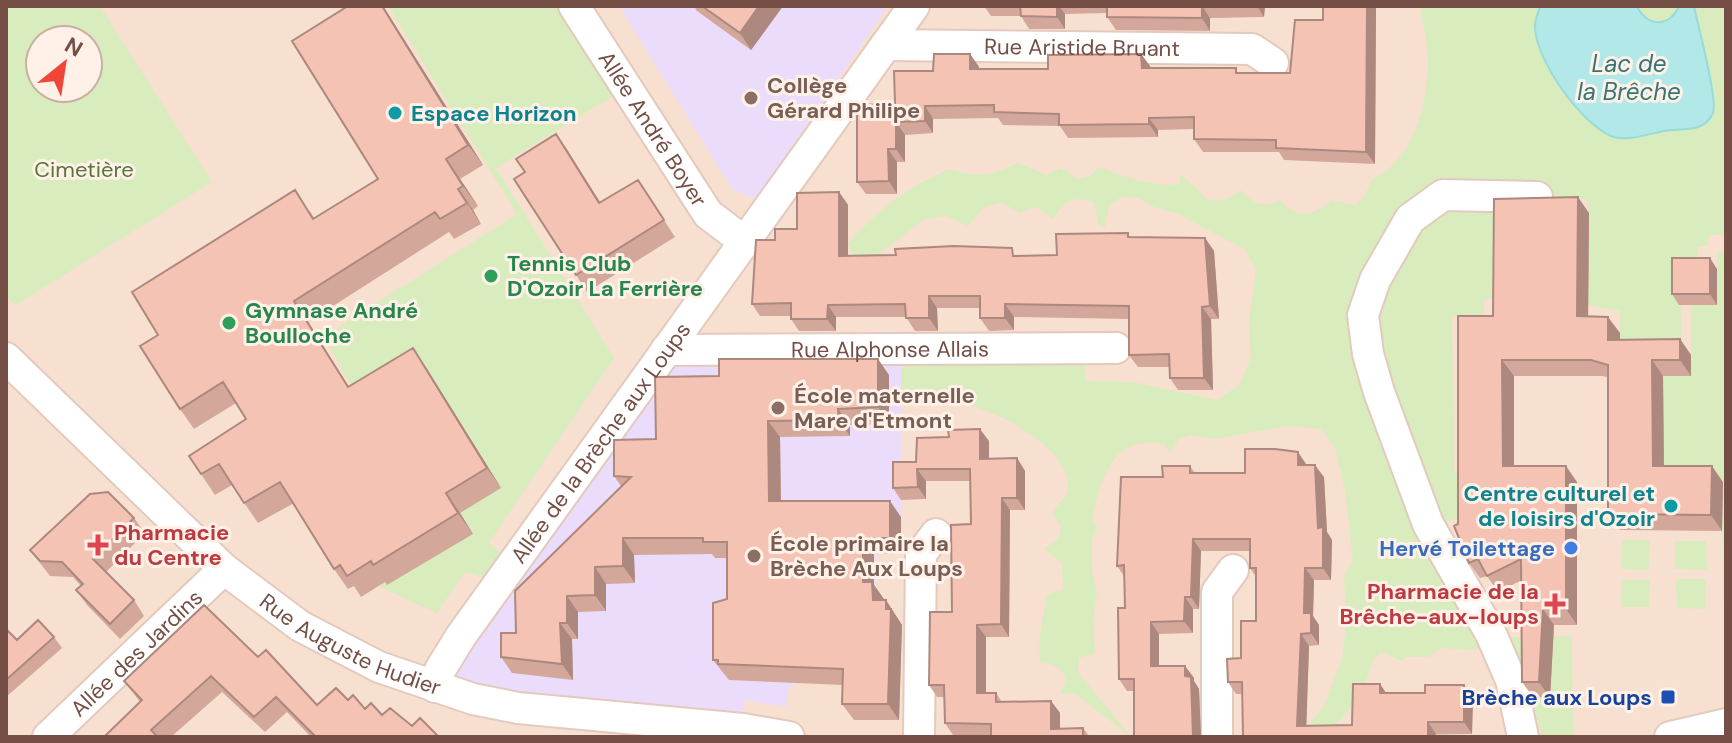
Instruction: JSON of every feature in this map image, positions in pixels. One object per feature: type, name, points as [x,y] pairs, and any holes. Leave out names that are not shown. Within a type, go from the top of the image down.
[{"type":"street","name":"Allée André Boyer","points":[[574,6],[708,214],[745,242]]},
{"type":"street","name":"Allée de la Brèche aux Loups","points":[[435,687],[440,670],[461,636],[914,6]]},
{"type":"street","name":"Rue Aristide Bruant","points":[[886,45],[1252,49],[1273,63]]},
{"type":"street","points":[[1523,737],[1511,680],[1491,634],[1428,524],[1379,392],[1368,354],[1363,315],[1375,280],[1410,219],[1443,195],[1537,197]]},
{"type":"street","name":"Rue Alphonse Allais","points":[[666,350],[1116,348]]},
{"type":"street","name":"Rue Auguste Hudier","points":[[6,358],[224,569],[300,626],[379,667],[531,724],[743,729],[789,737]]},
{"type":"street","points":[[919,737],[921,554],[936,534]]},
{"type":"street","name":"Allée des Jardins","points":[[48,737],[224,569]]},
{"type":"street","points":[[1217,737],[1217,592],[1233,570]]},
{"type":"street","points":[[1670,737],[1726,724]]},
{"type":"shaded area","points":[[6,6],[1726,6],[1726,737],[6,737]]},
{"type":"shaded area","name":"Collège Gérard Philipe","points":[[619,6],[888,6],[757,199],[732,189]]},
{"type":"shaded area","points":[[666,350],[902,362],[902,554],[875,555],[875,597],[884,598],[884,609],[789,688],[785,707],[744,700],[741,728],[473,699],[440,670]]},
{"type":"green space","name":"Cimetière","points":[[6,6],[100,6],[212,182],[16,305],[6,296]]},
{"type":"green space","name":"Tennis Club D'Ozoir La Ferrière","points":[[388,6],[560,6],[616,94],[496,168],[614,358],[489,543],[502,554],[485,578],[465,572],[437,613],[382,588],[312,476],[355,392],[323,337],[517,214]]},
{"type":"green space","points":[[1421,6],[1726,6],[1726,235],[1709,235],[1708,246],[1698,247],[1698,269],[1682,305],[1682,355],[1620,356],[1620,311],[1588,305],[1587,199],[1505,197],[1505,298],[1484,299],[1484,316],[1452,316],[1454,468],[1469,515],[1439,524],[1491,634],[1476,650],[1442,648],[1428,657],[1406,657],[1402,661],[1381,652],[1374,658],[1361,696],[1325,737],[1304,729],[1323,708],[1342,658],[1346,625],[1344,575],[1353,561],[1345,489],[1335,448],[1321,429],[1288,426],[1215,439],[1189,435],[1179,439],[1170,453],[1165,445],[1147,443],[1133,445],[1121,452],[1105,474],[1092,518],[1097,529],[1092,539],[1092,570],[1097,595],[1093,619],[1095,653],[1079,658],[1078,672],[1131,737],[1074,693],[1060,694],[1066,680],[1062,672],[1054,665],[1041,663],[1040,638],[1047,595],[1063,589],[1062,563],[1044,549],[1059,538],[1061,527],[1052,512],[1067,494],[1068,480],[1062,466],[1038,440],[1006,420],[978,408],[902,405],[902,362],[1085,361],[1085,381],[1133,382],[1217,400],[1239,385],[1251,358],[1249,322],[1256,268],[1244,249],[1176,213],[1156,208],[1138,198],[1121,197],[1109,206],[1105,227],[1099,226],[1094,202],[1080,199],[1070,201],[1053,219],[1037,207],[1019,213],[1002,202],[983,208],[968,226],[946,216],[925,219],[859,269],[848,243],[894,200],[949,169],[984,174],[1018,163],[1046,175],[1061,168],[1078,179],[1089,176],[1100,167],[1149,183],[1169,185],[1179,184],[1181,174],[1208,200],[1224,200],[1241,190],[1259,203],[1269,204],[1280,200],[1292,211],[1304,214],[1318,210],[1331,200],[1355,205],[1365,195],[1372,179],[1402,155],[1420,118],[1428,55]]},
{"type":"green space","points":[[1717,252],[1726,252],[1724,617],[1722,531],[1640,481],[1640,376],[1691,376],[1691,305],[1717,305]]},
{"type":"green space","points":[[1622,540],[1650,540],[1649,570],[1621,569]]},
{"type":"green space","points":[[1675,541],[1706,541],[1707,570],[1675,569]]},
{"type":"green space","points":[[1676,579],[1706,579],[1706,609],[1677,608]]},
{"type":"green space","points":[[1621,580],[1650,580],[1649,607],[1621,607]]},
{"type":"green space","points":[[1572,636],[1573,735],[1542,737],[1526,675],[1511,637]]},
{"type":"water","name":"Lac de la Brêche","points":[[1540,6],[1637,6],[1646,18],[1658,22],[1670,18],[1679,6],[1694,6],[1713,94],[1710,119],[1695,128],[1632,138],[1618,138],[1599,129],[1562,90],[1544,58],[1535,29]]},
{"type":"building","points":[[348,6],[382,6],[468,145],[446,159],[463,186],[458,189],[467,203],[440,219],[435,212],[294,301],[348,387],[413,348],[487,468],[446,493],[458,513],[373,565],[371,561],[347,576],[340,565],[334,569],[280,482],[244,503],[219,464],[201,474],[189,456],[246,419],[223,382],[180,409],[140,346],[158,335],[132,292],[295,190],[313,219],[378,179],[292,41]]},
{"type":"building","points":[[702,6],[759,6],[740,33]]},
{"type":"building","points":[[1020,6],[1057,6],[1057,17],[1021,16]]},
{"type":"building","points":[[1107,6],[1202,6],[1202,18],[1107,17]]},
{"type":"building","points":[[1323,6],[1367,6],[1366,152],[1276,148],[1276,140],[1194,139],[1194,117],[1149,118],[1149,124],[1059,125],[1059,114],[994,112],[994,105],[925,106],[925,121],[896,122],[896,149],[888,149],[889,181],[857,182],[857,105],[895,104],[894,71],[933,71],[934,54],[970,54],[970,69],[1048,69],[1048,55],[1141,54],[1142,68],[1236,68],[1236,73],[1290,73],[1295,20],[1323,20]]},
{"type":"building","points":[[556,134],[599,203],[638,180],[664,220],[576,275],[514,179],[525,172],[516,159]]},
{"type":"building","points":[[839,192],[839,256],[896,255],[895,249],[954,246],[1012,248],[1013,256],[1057,255],[1056,234],[1128,233],[1128,237],[1205,238],[1210,306],[1202,307],[1204,378],[1170,378],[1169,354],[1129,355],[1129,306],[1005,304],[1005,318],[980,318],[980,296],[929,296],[929,318],[906,318],[905,304],[828,305],[827,319],[791,319],[791,303],[752,304],[756,240],[775,240],[775,229],[797,229],[797,193]]},
{"type":"building","points":[[1578,197],[1577,316],[1608,317],[1608,340],[1680,339],[1680,360],[1652,360],[1653,466],[1712,466],[1711,515],[1608,514],[1608,365],[1591,360],[1502,360],[1503,466],[1566,466],[1566,609],[1543,609],[1539,682],[1522,682],[1521,559],[1487,576],[1478,559],[1469,563],[1454,526],[1458,524],[1458,316],[1493,316],[1494,199]]},
{"type":"building","points":[[1672,258],[1710,258],[1710,294],[1672,294]]},
{"type":"building","points":[[719,359],[878,359],[878,407],[838,409],[839,420],[768,421],[769,501],[890,501],[890,538],[863,538],[863,582],[872,582],[873,600],[886,600],[886,609],[891,609],[888,704],[842,704],[843,669],[718,664],[718,660],[713,660],[713,603],[727,599],[727,542],[703,542],[703,538],[623,538],[623,566],[595,567],[595,595],[567,596],[567,623],[560,623],[562,664],[501,657],[501,633],[516,633],[515,591],[631,477],[614,476],[614,440],[656,439],[655,377],[719,376]]},
{"type":"building","points":[[980,429],[980,459],[1017,458],[1017,498],[1002,498],[1001,624],[977,625],[977,693],[996,693],[996,702],[1051,701],[1051,729],[1083,728],[1083,736],[1134,736],[1134,679],[1119,679],[1118,608],[1125,608],[1124,565],[1117,566],[1121,477],[1163,477],[1162,466],[1190,466],[1190,473],[1245,473],[1245,449],[1275,449],[1298,452],[1298,465],[1315,465],[1318,528],[1323,527],[1323,568],[1305,568],[1304,613],[1311,613],[1311,633],[1301,634],[1297,726],[1352,725],[1353,684],[1380,684],[1380,693],[1425,693],[1425,685],[1464,685],[1464,722],[1428,722],[1428,737],[1243,737],[1242,682],[1228,682],[1227,659],[1241,658],[1241,621],[1256,621],[1256,568],[1250,568],[1250,539],[1193,539],[1191,597],[1185,597],[1184,621],[1151,622],[1151,666],[1185,666],[1185,676],[1191,677],[1193,737],[991,737],[991,724],[945,723],[944,685],[929,685],[930,612],[952,612],[951,525],[971,524],[970,469],[917,469],[918,487],[893,488],[893,462],[916,462],[917,438],[949,437],[948,430]]},
{"type":"building","points":[[108,492],[134,518],[93,559],[134,600],[110,624],[76,590],[83,584],[62,562],[40,561],[30,550],[90,494]]},
{"type":"building","points":[[204,605],[258,657],[266,650],[317,705],[336,688],[348,700],[353,695],[365,709],[371,703],[382,715],[390,708],[412,726],[420,718],[439,737],[316,737],[276,697],[254,717],[211,676],[151,730],[158,737],[104,737],[142,700],[124,681]]},
{"type":"building","points":[[38,620],[54,637],[6,680],[7,630],[17,640]]},
{"type":"place","name":"Collège Gérard Philipe","points":[[751,98]]},
{"type":"place","name":"Espace Horizon","points":[[395,113]]},
{"type":"place","name":"Tennis Club D'Ozoir La Ferrière","points":[[491,276]]},
{"type":"place","name":"Gymnase André Boulloche","points":[[229,323]]},
{"type":"place","name":"École maternelle Mare d'Etmont","points":[[778,408]]},
{"type":"place","name":"Centre culturel et de loisirs d'Ozoir","points":[[1671,506]]},
{"type":"place","name":"Pharmacie du Centre","points":[[98,545]]},
{"type":"place","name":"Hervé Toilettage","points":[[1571,548]]},
{"type":"place","name":"École primaire la Brèche Aux Loups","points":[[754,556]]},
{"type":"place","name":"Pharmacie de la Brêche-aux-loups","points":[[1555,604]]},
{"type":"place","name":"Brèche aux Loups","points":[[1668,697]]}]
